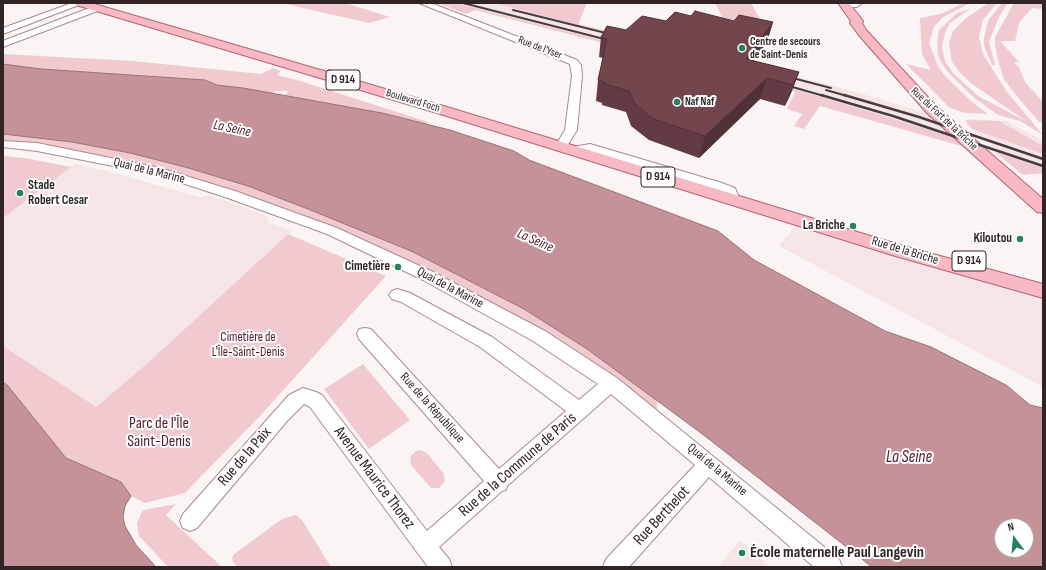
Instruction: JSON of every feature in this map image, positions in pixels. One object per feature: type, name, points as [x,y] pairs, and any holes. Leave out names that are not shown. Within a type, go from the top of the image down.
[{"type":"main road","name":"Boulevard Foch","points":[[80,3],[384,92],[739,202]]},
{"type":"main road","name":"Rue du Fort de la Briche","points":[[844,4],[857,21],[862,24],[962,130],[1043,199]]},
{"type":"main road","name":"Rue du Fort de la Briche","points":[[857,21],[856,23],[876,49],[932,110],[1043,208]]},
{"type":"main road","name":"Rue de la Briche","points":[[739,202],[859,237],[898,251],[1040,281]]},
{"type":"street","points":[[3,31],[80,3]]},
{"type":"street","name":"Rue de l'Yser","points":[[423,3],[574,62],[576,65],[577,76],[571,130],[566,149]]},
{"type":"street","points":[[844,4],[857,4]]},
{"type":"street","points":[[3,44],[97,8]]},
{"type":"street","name":"Quai de la Marine","points":[[3,144],[37,147],[156,171],[230,194],[332,231],[413,268],[539,336],[611,383],[831,567]]},
{"type":"street","points":[[398,295],[405,297],[486,342],[580,411]]},
{"type":"street","name":"Rue de la République","points":[[365,334],[499,483]]},
{"type":"street","name":"Rue de la Commune de Paris","points":[[425,546],[499,483],[611,383]]},
{"type":"street","name":"Rue de la Paix","points":[[190,521],[281,415],[295,400],[303,396]]},
{"type":"street","name":"Avenue Maurice Thorez","points":[[303,396],[310,397],[316,401],[441,567]]},
{"type":"street","name":"Rue Berthelot","points":[[614,567],[709,464]]},
{"type":"shaded area","points":[[454,3],[494,3],[839,87],[926,113],[956,140],[796,91]]},
{"type":"shaded area","points":[[968,119],[1007,121],[1043,141],[1043,172],[1024,174],[965,123],[969,123]]},
{"type":"shaded area","points":[[74,164],[107,171],[199,197],[210,195],[267,216],[268,222],[291,231],[151,360],[96,407],[3,349],[3,218]]},
{"type":"shaded area","points":[[795,226],[1043,297],[1043,387],[779,246]]},
{"type":"shaded area","name":"École maternelle Paul Langevin","points":[[740,540],[769,566],[770,567],[718,567]]},
{"type":"green space","points":[[281,3],[345,3],[390,17],[369,23]]},
{"type":"green space","points":[[438,3],[455,3],[801,91],[953,137],[965,147],[820,106],[804,129],[794,126],[802,114],[787,109],[795,92],[475,10],[466,14]]},
{"type":"green space","points":[[495,3],[587,3],[578,25]]},
{"type":"green space","points":[[715,3],[751,3],[763,24],[725,23]]},
{"type":"green space","points":[[963,3],[970,3],[942,18],[934,27],[929,43],[938,66],[944,75],[972,102],[988,114],[965,113],[950,108],[906,64],[931,70],[922,54],[920,18],[941,14]]},
{"type":"green space","points":[[988,3],[997,3],[983,20],[979,37],[983,54],[1007,92],[1043,135],[1020,121],[998,115],[972,96],[946,70],[938,56],[937,43],[939,30],[957,13],[970,9],[950,23],[945,33],[942,47],[945,61],[953,73],[978,96],[1026,121],[972,84],[961,74],[952,62],[949,43],[953,31],[965,19]]},
{"type":"green space","points":[[1002,3],[1008,3],[999,17],[989,42],[995,65],[992,65],[984,46],[984,38],[988,21]]},
{"type":"green space","points":[[1014,3],[1043,3],[1043,9],[1032,8],[1019,23],[1015,41],[1000,41],[1019,62],[1014,62],[1019,67],[1025,82],[1043,102],[1043,122],[1039,122],[1015,94],[1004,79],[999,64],[995,37]]},
{"type":"green space","points":[[3,54],[133,61],[261,74],[273,68],[281,71],[277,75],[428,122],[425,124],[382,113],[285,96],[288,91],[275,91],[273,94],[217,85],[205,80],[41,69],[3,64]]},
{"type":"green space","points":[[965,120],[999,121],[1043,146],[1043,154],[972,129]]},
{"type":"green space","points":[[3,134],[72,142],[130,153],[185,167],[248,186],[354,226],[411,251],[524,309],[587,349],[657,399],[657,409],[651,411],[624,390],[356,238],[299,213],[127,161],[3,141]]},
{"type":"green space","points":[[995,152],[1043,168],[1043,173],[1023,175]]},
{"type":"green space","name":"Stade Robert Cesar","points":[[3,156],[25,158],[71,167],[3,218]]},
{"type":"green space","points":[[288,234],[386,276],[261,415],[185,493],[145,503],[131,496],[121,482],[66,458],[8,386],[3,382],[3,346],[96,407],[151,360]]},
{"type":"green space","points":[[363,364],[410,420],[369,449],[324,389]]},
{"type":"green space","points":[[420,450],[427,453],[444,474],[445,481],[439,488],[431,488],[411,465],[410,457],[416,451]]},
{"type":"green space","points":[[176,504],[166,515],[222,567],[168,567],[139,536],[137,523],[143,510]]},
{"type":"green space","points":[[296,515],[302,520],[331,567],[238,567],[233,562],[232,558],[234,554],[282,519]]},
{"type":"water","name":"La Seine","points":[[3,64],[41,69],[205,80],[217,85],[243,88],[382,113],[450,130],[514,151],[529,160],[718,231],[754,260],[885,331],[931,347],[1006,385],[1030,405],[1043,408],[1043,567],[872,567],[705,436],[587,349],[524,309],[411,251],[248,186],[185,167],[130,153],[72,142],[3,134]]},
{"type":"water","points":[[3,382],[8,386],[66,458],[121,482],[131,496],[125,506],[123,517],[125,526],[136,545],[156,567],[3,567]]},
{"type":"building","points":[[695,11],[734,21],[739,15],[773,22],[746,59],[799,72],[793,85],[767,78],[705,136],[653,119],[635,104],[629,91],[604,84],[606,83],[598,80],[607,39],[601,37],[607,26],[626,30],[642,16],[666,21],[675,12],[691,16]]},
{"type":"railway","points":[[463,3],[612,41]]},
{"type":"railway","points":[[513,10],[614,35]]},
{"type":"railway","points":[[785,76],[831,88]]},
{"type":"railway","points":[[782,84],[824,96]]},
{"type":"railway","points":[[826,90],[847,96]]},
{"type":"railway","points":[[821,95],[893,116],[1043,166]]},
{"type":"railway","points":[[844,95],[919,117],[1043,159]]},
{"type":"place","name":"Centre de secours de Saint-Denis","points":[[742,48]]},
{"type":"place","name":"Naf Naf","points":[[677,102]]},
{"type":"place","name":"Stade Robert Cesar","points":[[20,193]]},
{"type":"place","name":"La Briche","points":[[853,226]]},
{"type":"place","name":"Kiloutou","points":[[1020,239]]},
{"type":"place","name":"Cimetière","points":[[398,267]]},
{"type":"place","name":"École maternelle Paul Langevin","points":[[742,553]]},
{"type":"park label","name":"Cimetière de L'Île-Saint-Denis","points":[[248,346]]},
{"type":"park label","name":"Parc de l'Île Saint-Denis","points":[[159,433]]}]
